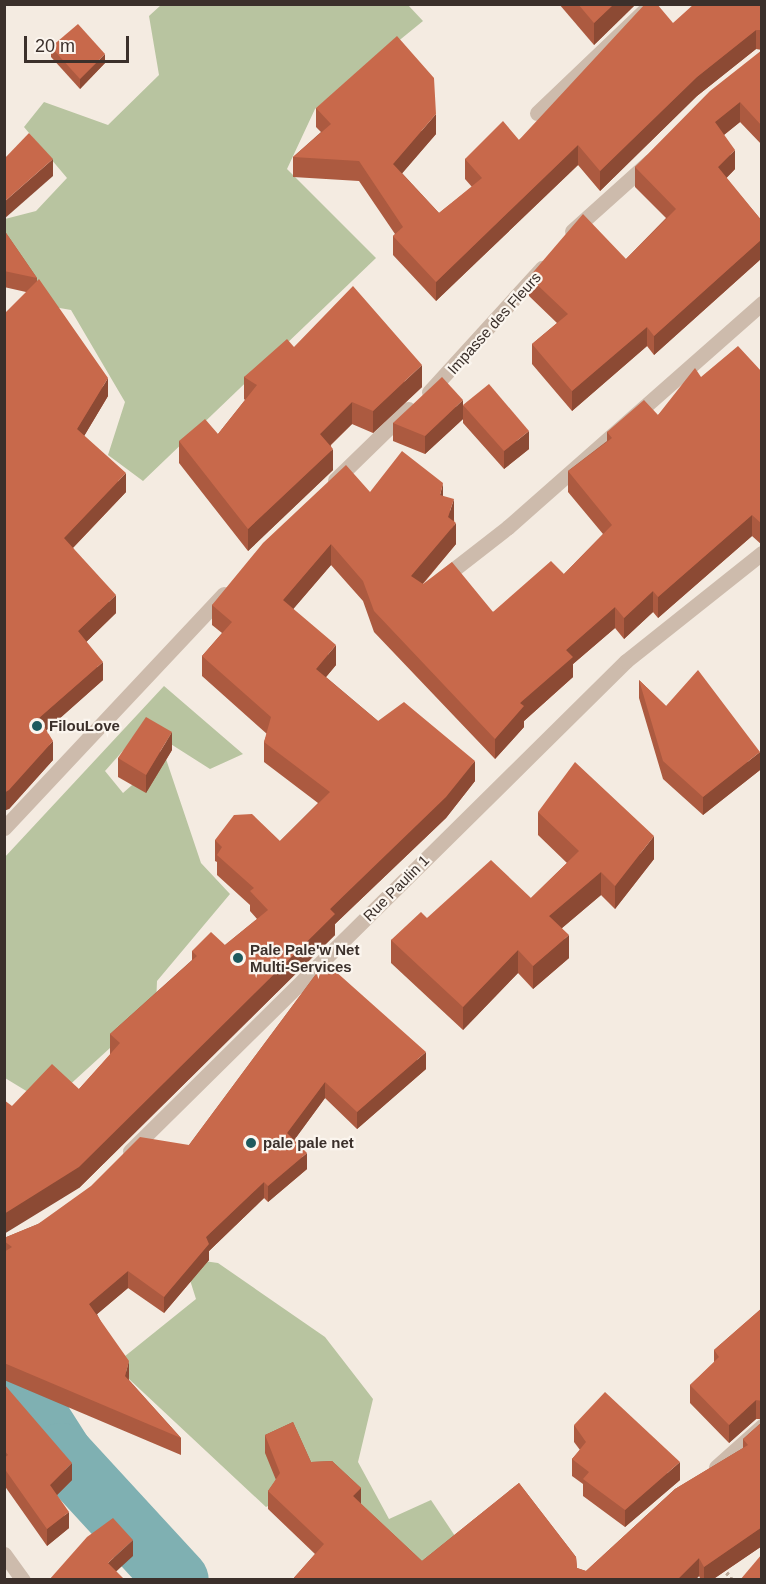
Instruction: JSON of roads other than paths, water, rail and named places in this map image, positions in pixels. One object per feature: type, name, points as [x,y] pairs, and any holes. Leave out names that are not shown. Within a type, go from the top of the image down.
[{"type":"street","points":[[537,113],[651,4]]},
{"type":"street","name":"Impasse des Fleurs","points":[[322,492],[453,371],[557,250],[664,148]]},
{"type":"street","points":[[430,588],[508,527],[762,303]]},
{"type":"street","name":"Rue Paulin 1","points":[[119,1162],[626,661],[762,553]]},
{"type":"street","points":[[4,828],[233,584]]},
{"type":"street","points":[[705,1474],[762,1426]]},
{"type":"street","points":[[4,1554],[23,1580]]},
{"type":"waterway","points":[[4,1351],[30,1388],[38,1418],[61,1454],[177,1580]]},
{"type":"place","name":"FilouLove","points":[[37,726]]},
{"type":"place","name":"Pale Pale'w Net Multi-Services","points":[[238,958]]},
{"type":"place","name":"pale pale net","points":[[251,1143]]}]
